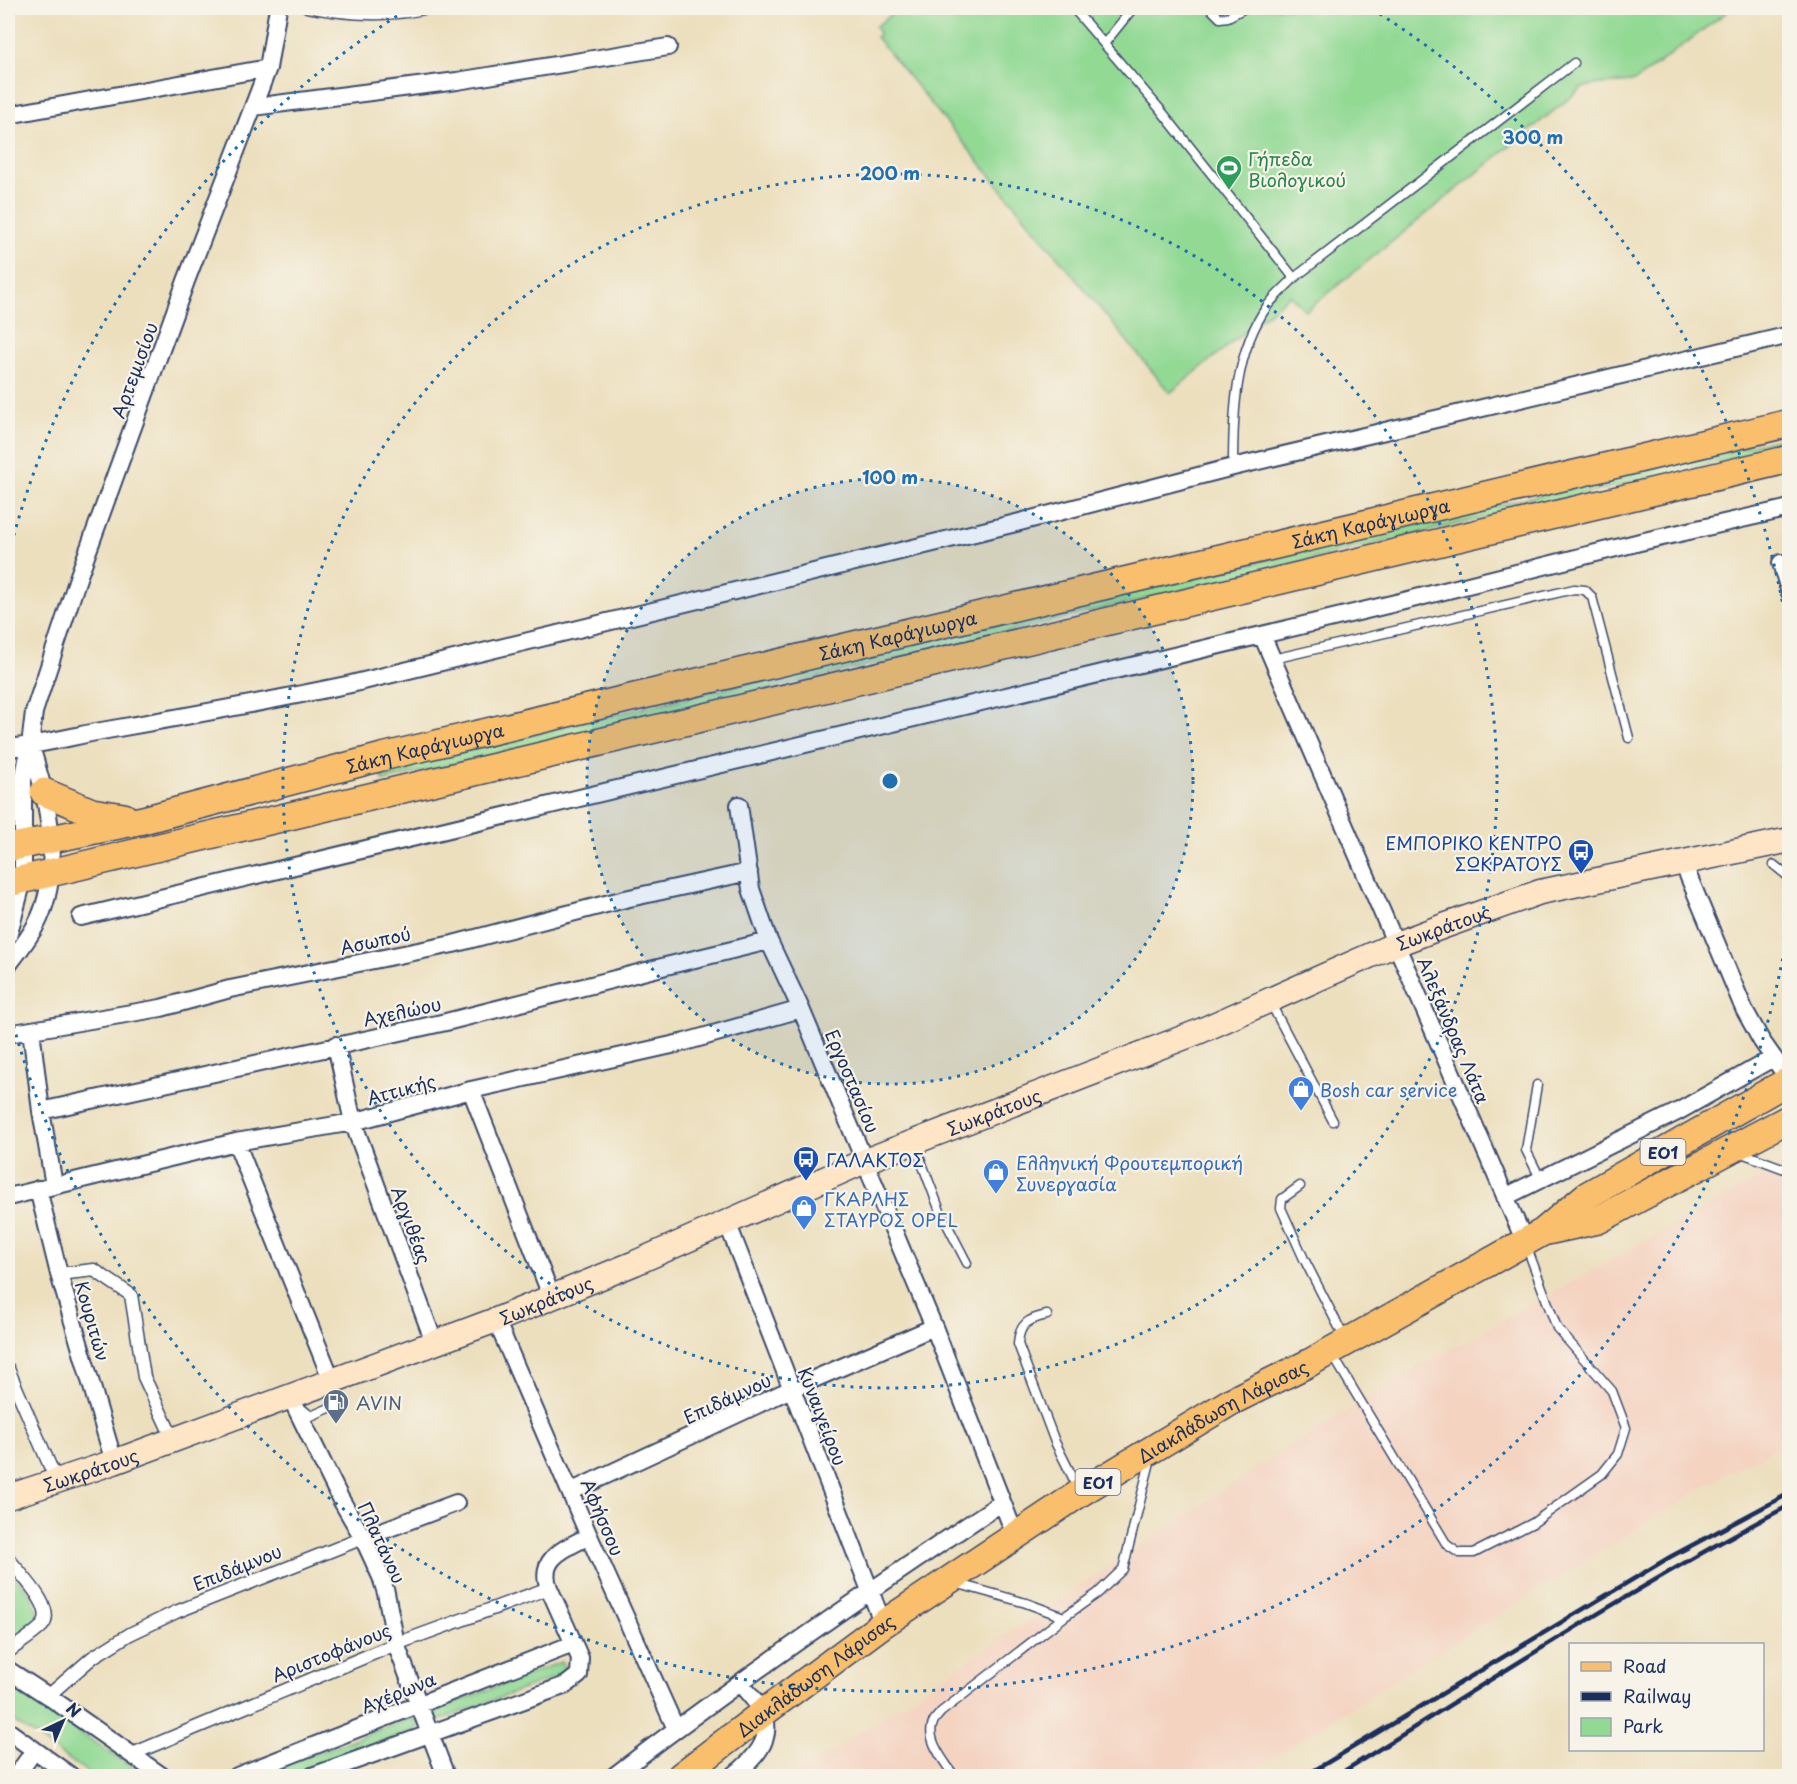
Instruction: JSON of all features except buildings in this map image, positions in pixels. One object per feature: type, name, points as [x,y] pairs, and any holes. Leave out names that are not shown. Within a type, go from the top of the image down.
[{"type":"main road","name":"Σάκη Καράγιωργα","points":[[15,846],[144,820],[382,758],[1790,423]]},
{"type":"main road","name":"Σάκη Καράγιωργα","points":[[15,881],[1790,459]]},
{"type":"main road","points":[[44,792],[92,812],[144,820]]},
{"type":"main road","name":"Σωκράτους","points":[[8,1497],[114,1462],[173,1439],[296,1402],[332,1381],[552,1298],[865,1161],[1198,1032],[1396,944],[1540,892],[1790,840]]},
{"type":"main road","name":"Διακλάδωση Λάρισας","points":[[681,1776],[883,1624],[1080,1493],[1232,1401],[1338,1346],[1534,1237],[1586,1196],[1789,1080]]},
{"type":"main road","name":"Διακλάδωση Λάρισας","points":[[1534,1237],[1598,1220],[1790,1118]]},
{"type":"street","name":"Αρτεμισίου","points":[[8,937],[15,881],[15,846],[34,712],[78,578],[186,281],[268,68],[278,8]]},
{"type":"street","points":[[253,107],[457,81],[668,47]]},
{"type":"street","points":[[8,115],[268,68]]},
{"type":"street","points":[[8,748],[30,746],[95,732],[252,705],[351,684],[1016,523],[1233,467],[1790,335]]},
{"type":"street","points":[[81,917],[1263,635],[1640,542],[1790,508]]},
{"type":"street","points":[[1781,563],[1790,593]]},
{"type":"street","name":"Αλεξάνδρας Λάτα","points":[[1263,635],[1505,1197],[1534,1237]]},
{"type":"street","points":[[8,965],[39,920],[52,873],[44,792],[30,746]]},
{"type":"street","name":"Εργοστασίου","points":[[739,805],[751,889],[769,941],[801,1009],[934,1327],[1015,1535]]},
{"type":"street","points":[[1683,863],[1744,1009],[1789,1080]]},
{"type":"street","name":"Ασωπού","points":[[8,1034],[160,1008],[230,989],[453,944],[626,900],[749,872]]},
{"type":"street","name":"Αχελώου","points":[[41,1111],[446,1022],[769,941]]},
{"type":"street","name":"Αττικής","points":[[8,1197],[236,1142],[353,1122],[471,1090],[685,1042],[801,1009]]},
{"type":"street","name":"Κουριτών","points":[[31,1030],[41,1111],[46,1187],[59,1274],[114,1462]]},
{"type":"street","name":"Αργιθέας","points":[[336,1045],[353,1122],[434,1342]]},
{"type":"street","points":[[1505,1197],[1679,1111],[1773,1058]]},
{"type":"street","points":[[471,1090],[552,1298]]},
{"type":"street","points":[[236,1142],[332,1381]]},
{"type":"street","name":"Κυναιγείρου","points":[[727,1222],[883,1624]]},
{"type":"street","points":[[59,1274],[94,1270],[131,1295],[144,1377],[173,1439]]},
{"type":"street","name":"Αφήσσου","points":[[496,1320],[589,1536],[676,1729]]},
{"type":"street","name":"Επιδάμνου","points":[[570,1492],[791,1389],[934,1327]]},
{"type":"street","points":[[8,1369],[56,1480]]},
{"type":"street","name":"Πλατάνου","points":[[296,1402],[340,1498],[363,1538],[386,1593],[396,1644],[446,1776]]},
{"type":"street","name":"Επιδάμνου","points":[[48,1696],[93,1657],[130,1634],[176,1612],[456,1503]]},
{"type":"street","points":[[614,1776],[870,1590],[1001,1503]]},
{"type":"street","points":[[312,1776],[566,1685],[579,1675],[580,1658],[549,1588],[546,1571],[550,1561],[557,1553],[589,1536]]},
{"type":"street","points":[[8,1558],[41,1599],[47,1614],[44,1624],[8,1652]]},
{"type":"street","name":"Αριστοφάνους","points":[[130,1755],[396,1644],[549,1588]]},
{"type":"street","name":"Αχέρωνα","points":[[237,1776],[573,1644]]},
{"type":"street","points":[[8,1670],[162,1776]]},
{"type":"street","points":[[733,1776],[754,1758],[762,1747],[766,1726],[763,1713],[740,1683]]},
{"type":"street","points":[[8,1731],[71,1776]]},
{"type":"street","points":[[16,1776],[34,1751]]},
{"type":"lane","points":[[307,8],[383,16],[433,8]]},
{"type":"lane","points":[[1073,8],[1159,108],[1294,278]]},
{"type":"lane","points":[[1104,44],[1133,8]]},
{"type":"lane","points":[[1210,8],[1220,18],[1228,17],[1245,8]]},
{"type":"lane","points":[[1233,467],[1235,395],[1252,334],[1269,304],[1294,278],[1574,63]]},
{"type":"lane","points":[[1273,659],[1574,589],[1585,590],[1592,597],[1629,738]]},
{"type":"lane","points":[[1774,865],[1790,878]]},
{"type":"lane","points":[[1270,1001],[1333,1121]]},
{"type":"lane","points":[[1537,1085],[1526,1150],[1540,1178]]},
{"type":"lane","points":[[914,1142],[940,1211],[967,1263]]},
{"type":"lane","points":[[1730,1148],[1790,1172]]},
{"type":"lane","points":[[1300,1186],[1282,1199],[1281,1208],[1338,1346],[1447,1545],[1459,1553],[1474,1553],[1533,1523],[1602,1474],[1618,1454],[1626,1428],[1612,1391],[1557,1328],[1534,1237]]},
{"type":"lane","points":[[1047,1316],[1032,1318],[1025,1324],[1019,1334],[1018,1344],[1054,1442],[1080,1493]]},
{"type":"lane","points":[[954,1776],[933,1742],[931,1731],[933,1722],[942,1712],[1098,1593],[1123,1569],[1154,1448]]},
{"type":"lane","points":[[946,1581],[1026,1603],[1064,1617]]},
{"type":"shaded area","points":[[1789,1161],[1789,1442],[1731,1471],[1243,1776],[794,1776],[1279,1453],[1413,1370]]},
{"type":"green space","name":"Γήπεδα Βιολογικού","points":[[900,8],[1732,8],[1635,81],[1582,88],[1306,311],[1290,295],[1170,393],[876,37],[880,34],[875,27]]},
{"type":"green space","points":[[1789,436],[1789,445],[383,781],[381,770]]},
{"type":"green space","points":[[8,1569],[30,1594],[37,1610],[37,1617],[31,1627],[8,1644]]},
{"type":"green space","points":[[561,1662],[566,1669],[562,1675],[440,1720],[436,1721],[432,1713],[435,1710]]},
{"type":"green space","points":[[8,1683],[144,1776],[93,1776],[8,1717]]},
{"type":"green space","points":[[410,1718],[417,1720],[418,1727],[414,1730],[289,1776],[255,1776]]},
{"type":"railway","points":[[1305,1776],[1670,1557],[1790,1493]]},
{"type":"railway","points":[[1336,1776],[1617,1603],[1790,1505]]},
{"type":"place","name":"Γήπεδα Βιολογικού","points":[[1229,191]]},
{"type":"place","name":"ΕΜΠΟΡΙΚΟ ΚΕΝΤΡΟ ΣΩΚΡΑΤΟΥΣ","points":[[1581,875]]},
{"type":"place","name":"Bosh car service","points":[[1301,1112]]},
{"type":"place","name":"ΓΑΛΑΚΤΟΣ","points":[[806,1182]]},
{"type":"place","name":"Ελληνική Φρουτεμπορική Συνεργασία","points":[[996,1195]]},
{"type":"place","name":"ΓΚΑΡΛΗΣ ΣΤΑΥΡΟΣ OPEL","points":[[804,1231]]},
{"type":"place","name":"AVIN","points":[[336,1425]]}]
